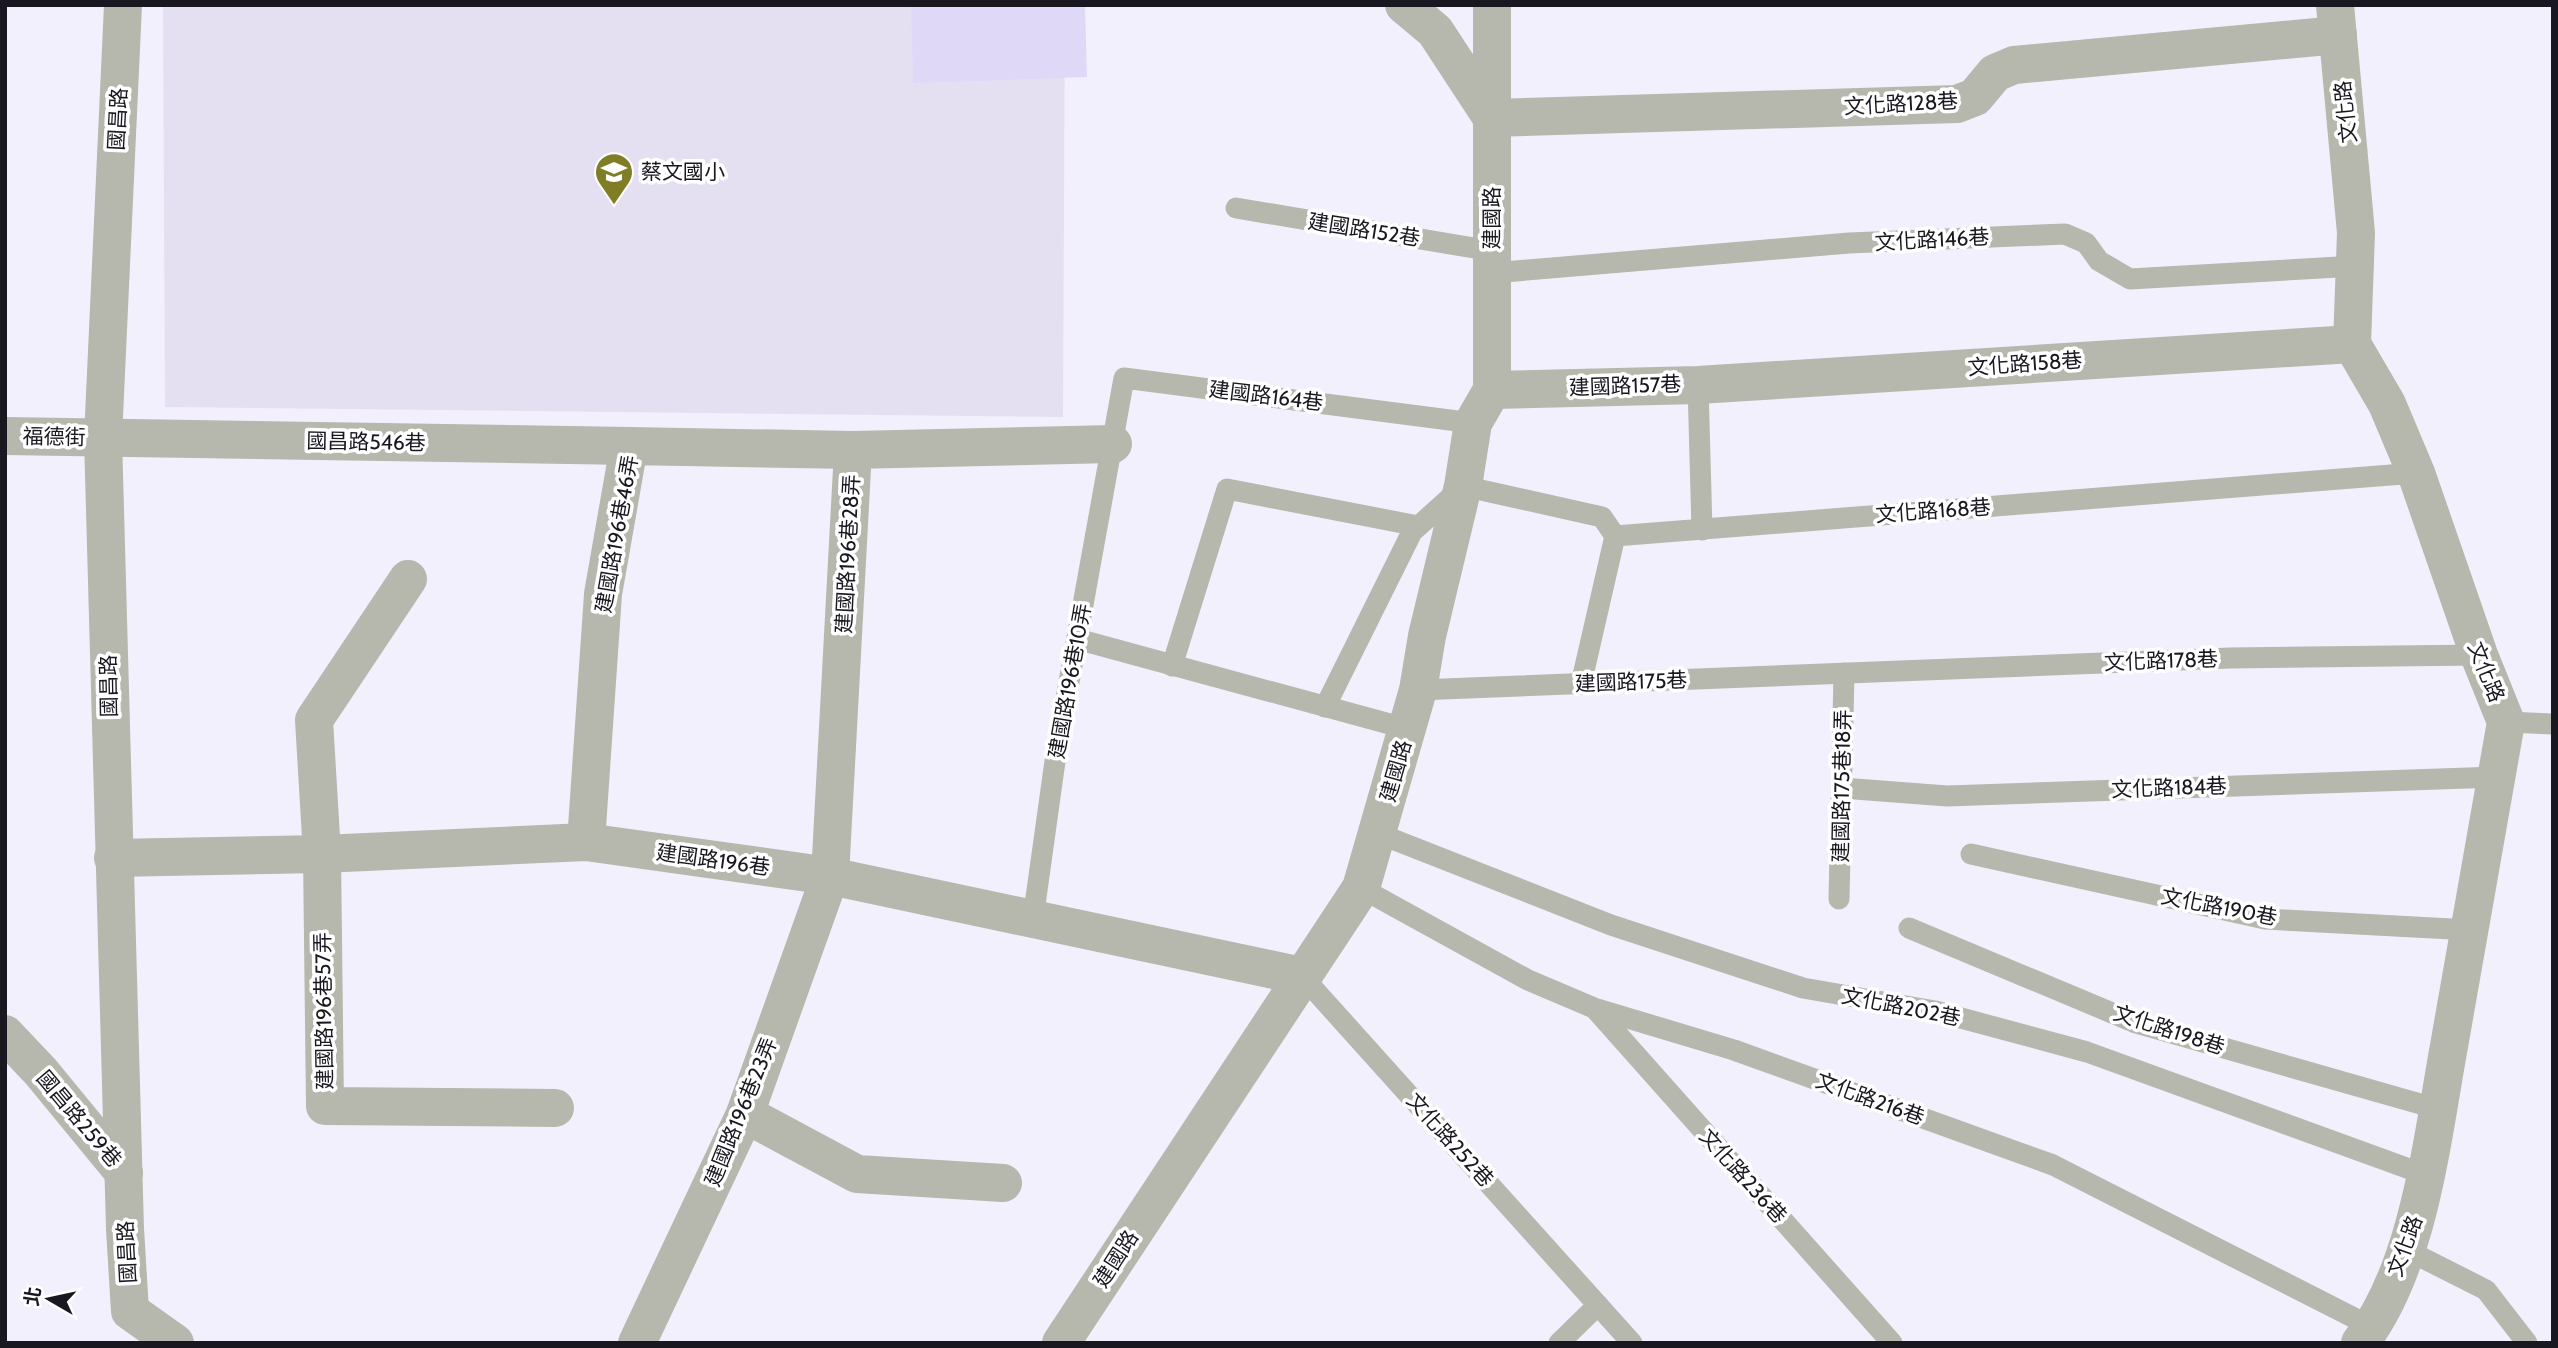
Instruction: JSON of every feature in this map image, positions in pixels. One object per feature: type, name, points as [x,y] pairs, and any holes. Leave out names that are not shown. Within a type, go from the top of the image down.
[{"type":"street","name":"國昌路","points":[[123,5],[103,438],[124,1173],[130,1311],[175,1343]]},
{"type":"street","points":[[1404,5],[1435,31],[1492,118]]},
{"type":"street","name":"建國路","points":[[1061,1343],[1361,888],[1418,690],[1427,636],[1464,486],[1474,423],[1492,390],[1492,5]]},
{"type":"street","name":"文化路128巷","points":[[1492,118],[1957,104],[1975,97],[1994,74],[2014,65],[2337,20]]},
{"type":"street","name":"文化路","points":[[2337,20],[2356,233],[2352,344],[2387,404],[2416,473],[2479,655],[2506,722],[2422,1198],[2396,1276],[2366,1335]]},
{"type":"street","name":"文化路158巷","points":[[1698,385],[2352,344]]},
{"type":"street","name":"建國路157巷","points":[[1492,390],[1698,385]]},
{"type":"street","name":"福德街","points":[[5,436],[103,438]]},
{"type":"street","name":"國昌路546巷","points":[[103,438],[629,446]]},
{"type":"street","name":"建國路196巷28弄","points":[[830,876],[853,450],[1113,444]]},
{"type":"street","name":"建國路196巷46弄","points":[[586,842],[603,594],[629,446],[853,450]]},
{"type":"street","points":[[322,853],[314,720],[408,579]]},
{"type":"street","name":"建國路196巷","points":[[113,858],[586,842],[830,876],[1302,976]]},
{"type":"street","name":"建國路196巷57弄","points":[[322,853],[325,1106],[555,1108]]},
{"type":"street","name":"建國路196巷23弄","points":[[637,1343],[745,1114],[830,876]]},
{"type":"street","name":"國昌路259巷","points":[[5,1034],[41,1072],[124,1173]]},
{"type":"street","points":[[745,1114],[858,1174],[1003,1183]]},
{"type":"lane","name":"建國路152巷","points":[[1236,208],[1492,262]]},
{"type":"lane","name":"文化路146巷","points":[[1492,262],[2066,234],[2086,243],[2099,261],[2130,279],[2356,266]]},
{"type":"lane","name":"建國路164巷","points":[[1113,444],[1124,378],[1474,423]]},
{"type":"lane","name":"建國路157巷","points":[[1698,385],[1702,530]]},
{"type":"lane","name":"建國路196巷10弄","points":[[1033,919],[1056,754],[1113,444]]},
{"type":"lane","name":"文化路168巷","points":[[1615,536],[2416,473]]},
{"type":"lane","points":[[1325,707],[1412,532],[1464,486],[1601,517],[1615,536],[1581,684]]},
{"type":"lane","points":[[1172,666],[1227,489],[1418,526]]},
{"type":"lane","points":[[1077,639],[1408,729]]},
{"type":"lane","name":"文化路178巷","points":[[1844,674],[2230,658],[2479,655]]},
{"type":"lane","name":"建國路175巷","points":[[1418,690],[1844,674]]},
{"type":"lane","name":"建國路175巷18弄","points":[[1839,899],[1844,674]]},
{"type":"lane","points":[[2506,722],[2553,724]]},
{"type":"lane","name":"文化路184巷","points":[[1842,788],[1947,796],[2497,777]]},
{"type":"lane","name":"文化路202巷","points":[[1377,833],[1611,925],[1803,988],[1935,1011],[2087,1052],[2426,1175]]},
{"type":"lane","name":"文化路190巷","points":[[1971,854],[2265,919],[2470,930]]},
{"type":"lane","name":"文化路216巷","points":[[1361,888],[1528,979],[1594,1009],[1734,1050],[2053,1165],[2366,1335]]},
{"type":"lane","name":"文化路198巷","points":[[1909,928],[2136,1023],[2438,1109]]},
{"type":"lane","name":"文化路252巷","points":[[1302,976],[1632,1343]]},
{"type":"lane","name":"文化路236巷","points":[[1594,1009],[1892,1343]]},
{"type":"lane","points":[[2405,1249],[2486,1290],[2527,1343]]},
{"type":"lane","points":[[1559,1343],[1598,1305]]},
{"type":"shaded area","name":"蔡文國小","points":[[163,5],[1065,5],[1063,417],[165,407]]},
{"type":"building","points":[[911,5],[1085,5],[1087,77],[913,83]]},
{"type":"place","name":"蔡文國小","points":[[614,206]]}]
